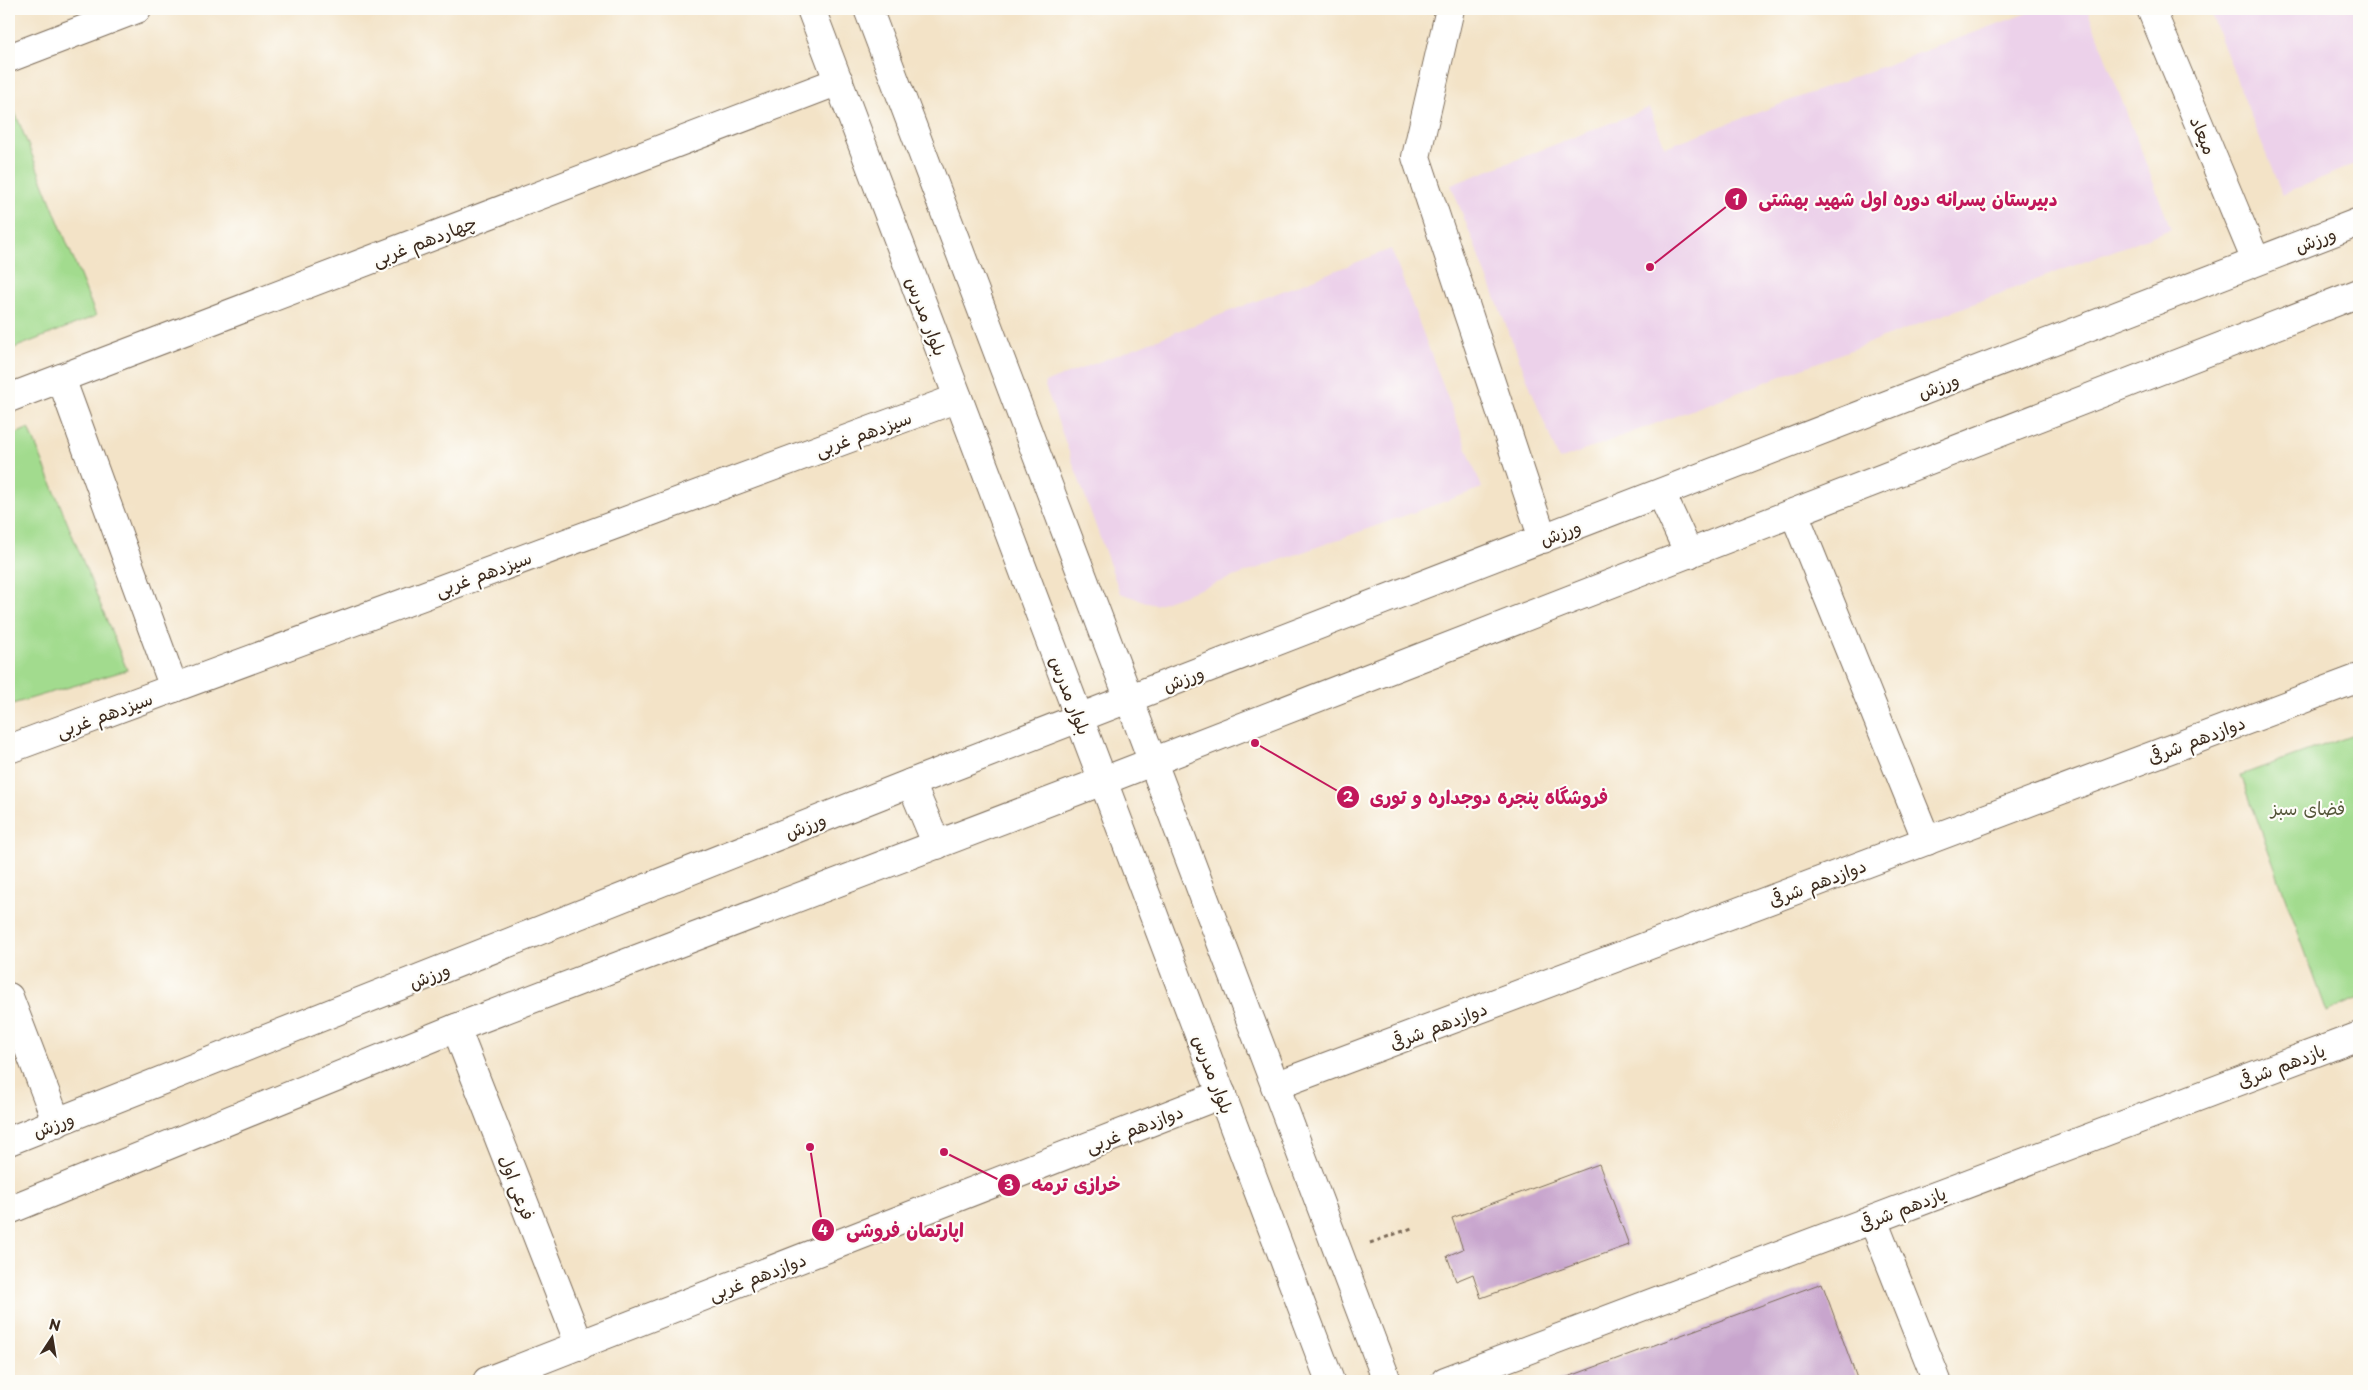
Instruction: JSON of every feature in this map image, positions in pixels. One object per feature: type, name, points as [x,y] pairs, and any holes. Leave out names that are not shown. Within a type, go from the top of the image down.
[{"type":"street","points":[[9,58],[137,9]]},
{"type":"street","name":"بلوار مدرس","points":[[811,9],[1330,1381]]},
{"type":"street","points":[[868,9],[1387,1381]]},
{"type":"street","points":[[1450,9],[1416,157],[1543,539]]},
{"type":"street","name":"میعاد","points":[[2152,9],[2256,261]]},
{"type":"street","name":"چهاردهم غربی","points":[[9,398],[839,81]]},
{"type":"street","name":"ورزش","points":[[9,1141],[911,783],[2359,222]]},
{"type":"street","points":[[9,1210],[456,1028],[1153,762],[2359,293]]},
{"type":"street","points":[[61,378],[174,688]]},
{"type":"street","name":"سیزدهم غربی","points":[[9,749],[958,398]]},
{"type":"street","points":[[1661,493],[1689,554]]},
{"type":"street","points":[[1794,513],[1927,841]]},
{"type":"street","name":"دوازدهم شرقی","points":[[1275,1086],[2359,678]]},
{"type":"street","points":[[911,783],[937,845]]},
{"type":"street","points":[[9,997],[56,1123]]},
{"type":"street","name":"فرعی اول","points":[[456,1028],[580,1346]]},
{"type":"street","name":"یازدهم شرقی","points":[[1446,1381],[2359,1036]]},
{"type":"street","name":"دوازدهم غربی","points":[[487,1381],[1222,1094]]},
{"type":"street","points":[[1873,1220],[1937,1381]]},
{"type":"path","points":[[1339,1254],[1412,1228]]},
{"type":"shaded area","points":[[2038,9],[2087,9],[2171,229],[1559,460],[1451,185],[1649,108],[1665,147]]},
{"type":"shaded area","points":[[2209,9],[2359,9],[2359,162],[2282,195]]},
{"type":"shaded area","points":[[1391,249],[1482,488],[1155,605],[1120,593],[1044,383]]},
{"type":"green space","points":[[13,107],[96,316],[9,350],[9,108]]},
{"type":"green space","points":[[29,428],[127,670],[9,705],[9,437]]},
{"type":"green space","name":"فضای سبز","points":[[2359,732],[2359,998],[2327,1012],[2241,775]]},
{"type":"building","points":[[1599,1164],[1629,1245],[1481,1298],[1473,1274],[1456,1281],[1447,1256],[1463,1249],[1452,1218]]},
{"type":"building","points":[[1822,1283],[1858,1381],[1557,1381]]},
{"type":"place","name":"دبیرستان پسرانه دوره اول شهید بهشتی","points":[[1650,267]]},
{"type":"place","name":"فروشگاه پنجره دوجداره و توری","points":[[1255,743]]},
{"type":"place","name":"اپارتمان فروشی","points":[[810,1147]]},
{"type":"place","name":"خرازی ترمه","points":[[944,1152]]}]
